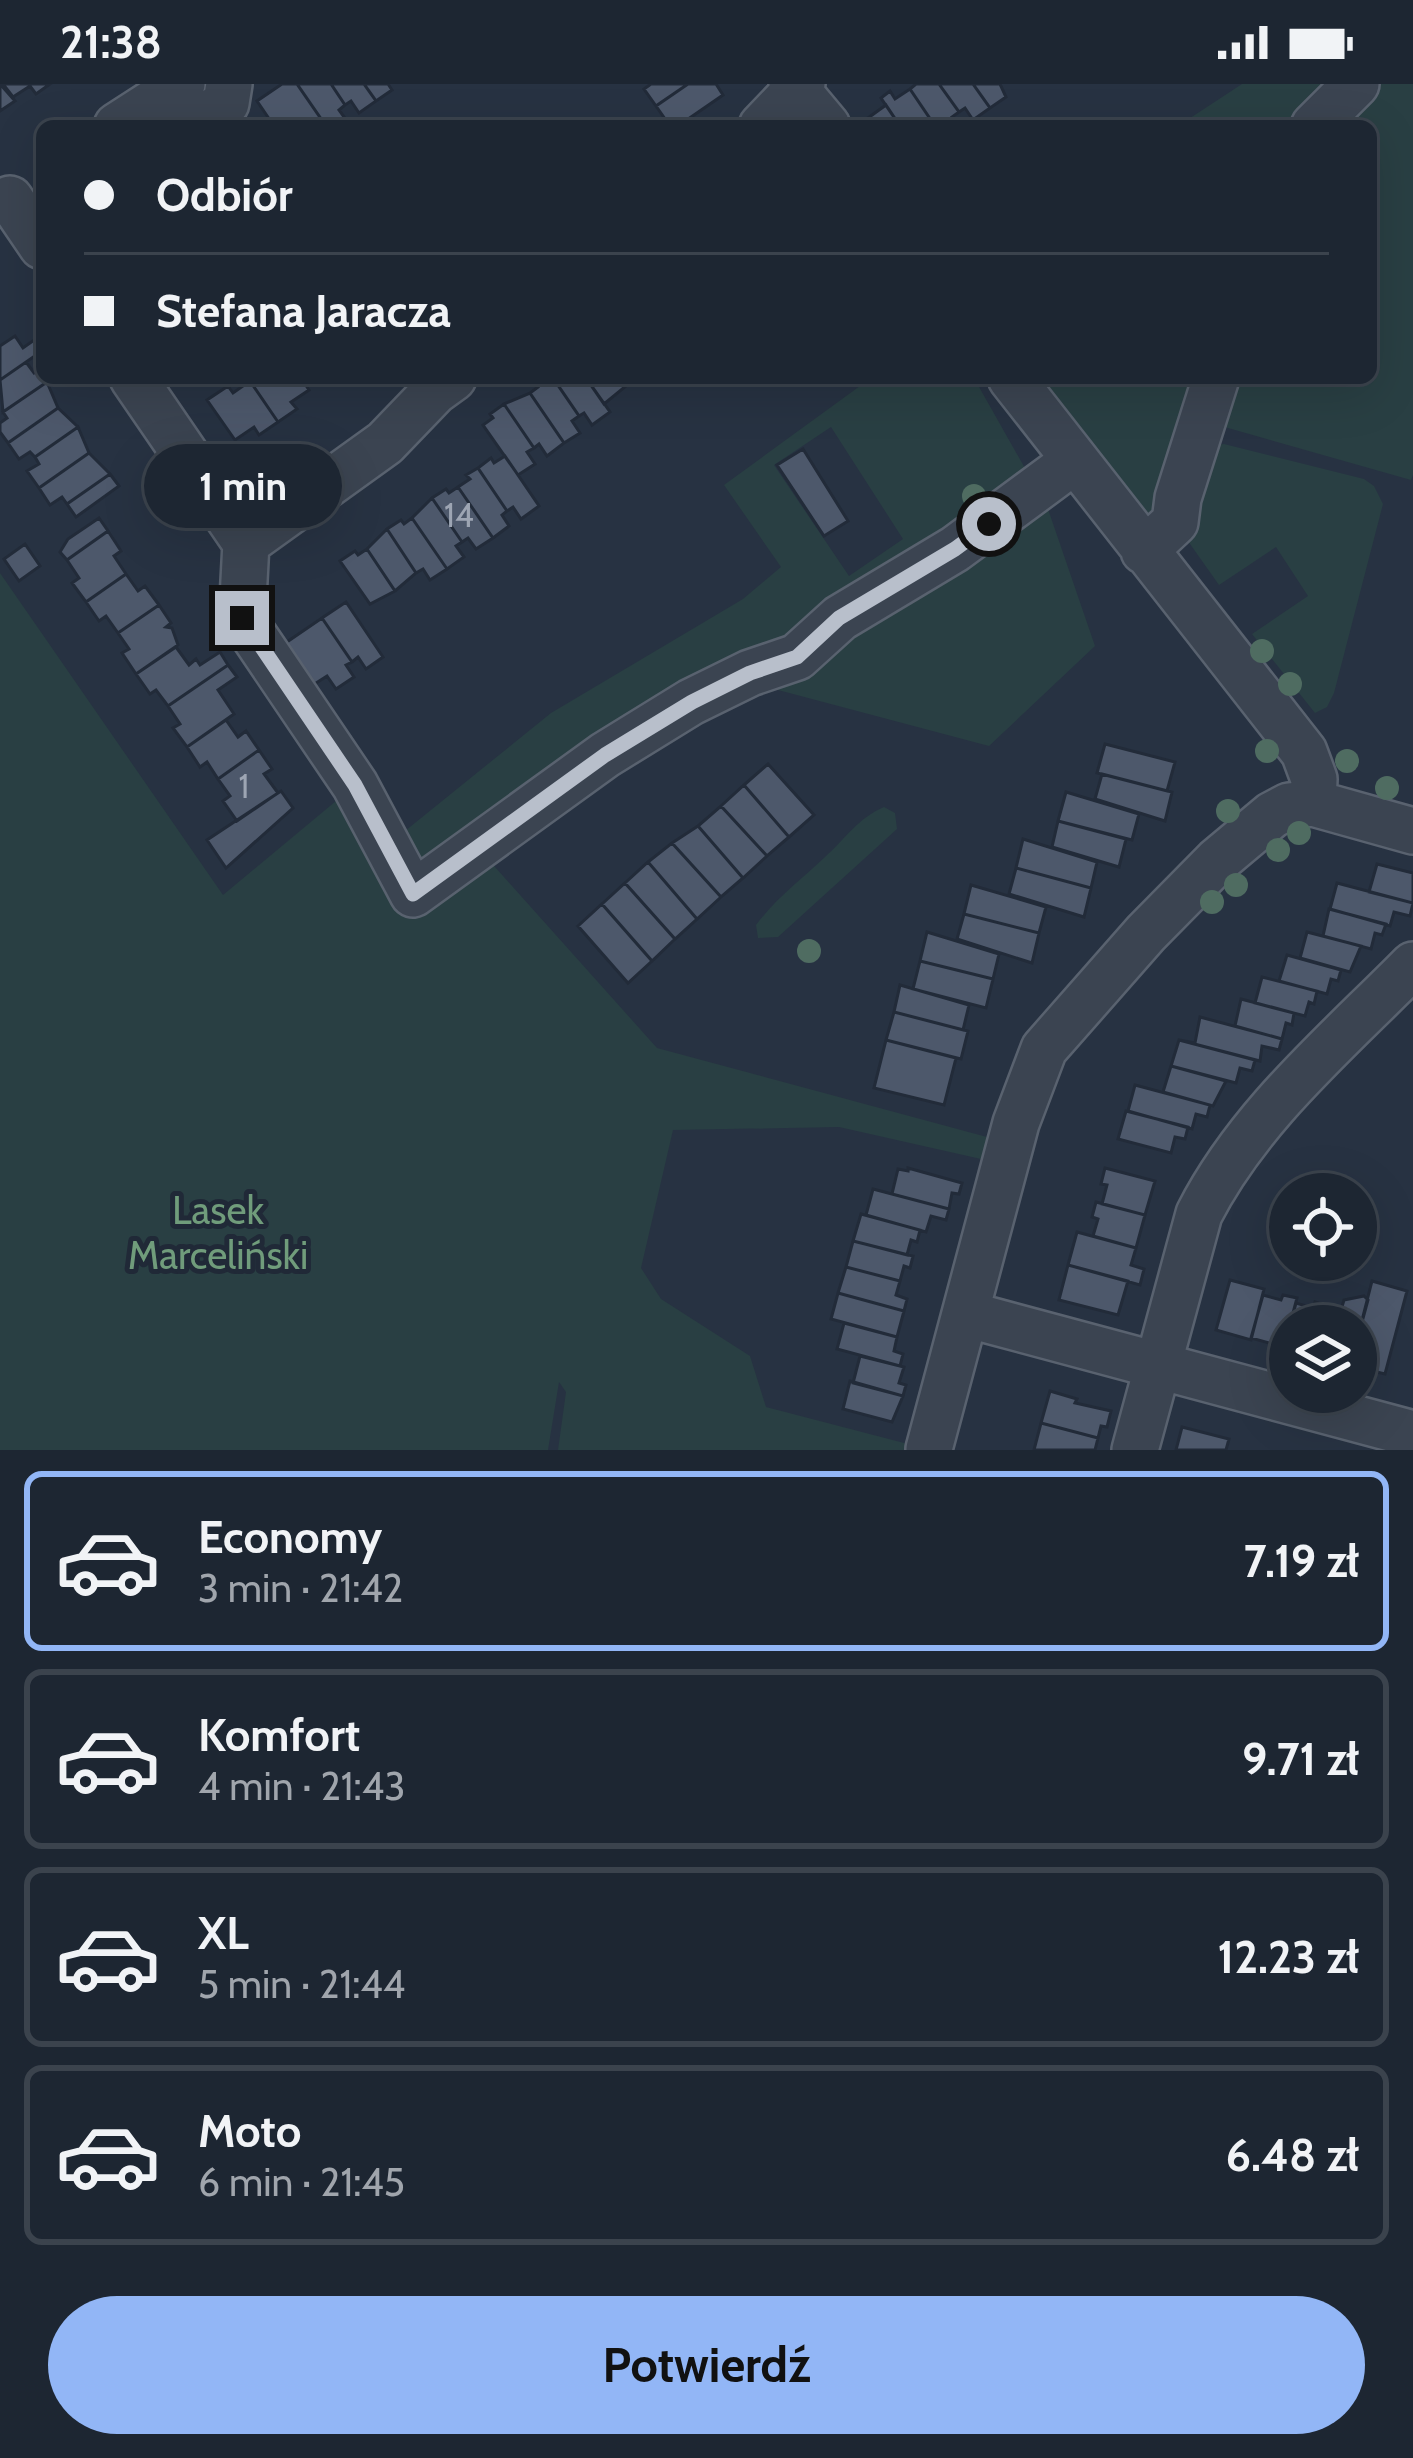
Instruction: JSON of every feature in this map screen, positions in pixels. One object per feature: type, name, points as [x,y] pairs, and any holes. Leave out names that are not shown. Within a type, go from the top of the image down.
[{"type":"street","points":[[126,120],[182,84]]},
{"type":"street","points":[[201,120],[226,103],[229,84]]},
{"type":"street","points":[[1320,120],[1356,84]]},
{"type":"street","points":[[767,120],[797,86],[822,120]]},
{"type":"street","points":[[137,384],[246,543],[242,618],[355,785],[413,894],[622,744],[750,673],[797,657],[839,618],[955,549],[1074,461]]},
{"type":"street","points":[[246,543],[385,443],[445,384]]},
{"type":"street","points":[[1016,384],[1304,752],[1314,779],[1313,803]]},
{"type":"street","points":[[1144,551],[1175,522],[1178,498],[1214,384]]},
{"type":"street","points":[[929,1449],[1016,1123],[1044,1049],[1146,933],[1217,861],[1272,815],[1288,806],[1313,803],[1413,831]]},
{"type":"street","points":[[1136,1450],[1199,1214],[1252,1128],[1413,965]]},
{"type":"street","points":[[966,1314],[1413,1434]]},
{"type":"green space","points":[[1242,84],[1413,84],[1411,480],[1193,418],[1163,506],[1150,516],[1047,384],[1377,384],[1377,120],[1187,120]]},
{"type":"green space","name":"Lasek Marceliński","points":[[863,384],[977,384],[1048,509],[1095,646],[989,746],[755,684],[486,857],[657,1048],[987,1137],[981,1159],[839,1127],[673,1130],[641,1268],[661,1299],[750,1356],[766,1407],[931,1450],[558,1450],[566,1392],[559,1382],[548,1450],[0,1450],[0,573],[223,895],[366,776],[405,831],[551,713],[743,599],[781,567],[724,485]],"holes":[[[831,427],[903,539],[849,576],[774,465]]]},
{"type":"green space","points":[[1217,445],[1364,479],[1374,486],[1383,504],[1334,693],[1327,707],[1315,713],[1252,634],[1308,596],[1276,547],[1219,585],[1178,527]]},
{"type":"green space","points":[[884,807],[895,813],[897,829],[778,937],[758,938],[756,925],[773,906],[859,823]]},
{"type":"building","points":[[0,84],[15,101],[0,111]]},
{"type":"building","points":[[3,84],[50,84],[36,94],[30,86],[13,97]]},
{"type":"building","points":[[282,84],[297,84],[322,120],[270,120],[257,101]]},
{"type":"building","points":[[297,84],[331,84],[345,105],[339,110],[346,120],[322,120]]},
{"type":"building","points":[[331,84],[364,84],[376,101],[359,113],[351,101],[345,105]]},
{"type":"building","points":[[364,84],[388,84],[392,90],[376,101]]},
{"type":"building","points":[[651,84],[688,84],[656,106],[644,89]]},
{"type":"building","points":[[688,84],[716,84],[723,95],[687,120],[666,120],[656,106]]},
{"type":"building","points":[[916,84],[939,84],[959,112],[954,120],[931,120],[910,89]]},
{"type":"building","points":[[939,84],[973,84],[990,108],[973,120],[965,108],[959,112]]},
{"type":"building","points":[[973,84],[1000,84],[1006,97],[990,108]]},
{"type":"building","points":[[910,89],[931,120],[896,120],[881,98],[890,91],[895,99]]},
{"type":"building","points":[[886,105],[896,120],[869,120]]},
{"type":"building","points":[[15,336],[23,348],[36,339],[36,355],[0,380],[0,346]]},
{"type":"building","points":[[26,362],[36,372],[36,384],[44,384],[3,412],[0,380]]},
{"type":"building","points":[[44,384],[58,408],[8,443],[0,432],[0,423],[7,418],[3,412]]},
{"type":"building","points":[[252,384],[305,384],[309,390],[291,402],[297,409],[278,422]]},
{"type":"building","points":[[252,384],[278,422],[259,435],[254,427],[235,440],[207,400],[228,386],[233,393]]},
{"type":"building","points":[[557,384],[579,416],[572,421],[580,433],[564,443],[530,393]]},
{"type":"building","points":[[557,384],[590,384],[610,412],[592,425],[584,413],[579,416]]},
{"type":"building","points":[[590,384],[625,384],[626,386],[604,404]]},
{"type":"building","points":[[530,393],[564,443],[547,456],[539,444],[534,448],[504,404]]},
{"type":"building","points":[[504,404],[534,448],[527,452],[535,464],[518,475],[483,425]]},
{"type":"building","points":[[58,408],[78,427],[35,457],[30,452],[19,459],[8,443]]},
{"type":"building","points":[[78,427],[89,453],[39,488],[27,471],[39,464],[35,457]]},
{"type":"building","points":[[803,449],[848,521],[824,536],[777,465]]},
{"type":"building","points":[[89,453],[110,474],[67,504],[62,497],[50,505],[39,488]]},
{"type":"building","points":[[505,456],[539,506],[521,519],[513,507],[507,511],[478,468],[491,458],[494,463]]},
{"type":"building","points":[[478,468],[507,511],[502,515],[509,526],[493,538],[458,487]]},
{"type":"building","points":[[110,474],[119,486],[76,517],[67,504]]},
{"type":"building","points":[[458,487],[493,538],[476,549],[468,538],[462,542],[432,498]]},
{"type":"building","points":[[432,498],[462,542],[456,546],[464,557],[447,569],[412,518]]},
{"type":"building","points":[[99,518],[108,531],[67,560],[60,552],[68,539]]},
{"type":"building","points":[[412,518],[447,569],[430,580],[423,569],[416,573],[387,529]]},
{"type":"building","points":[[387,529],[416,573],[395,591],[367,549]]},
{"type":"building","points":[[108,531],[121,551],[114,556],[126,574],[86,602],[72,583],[79,578],[67,560]]},
{"type":"building","points":[[25,544],[40,566],[19,581],[4,559]]},
{"type":"building","points":[[367,549],[395,591],[370,604],[340,561]]},
{"type":"building","points":[[126,574],[138,591],[145,586],[159,605],[118,633],[106,616],[99,621],[86,602]]},
{"type":"building","points":[[346,602],[383,657],[366,669],[358,657],[352,662],[322,618]]},
{"type":"building","points":[[159,605],[178,645],[136,674],[122,653],[129,649],[118,633]]},
{"type":"building","points":[[322,618],[352,662],[346,665],[354,677],[336,689],[327,676],[313,685],[284,644]]},
{"type":"building","points":[[176,647],[189,665],[196,659],[200,665],[220,652],[228,665],[168,706],[156,690],[150,694],[136,674]]},
{"type":"building","points":[[228,665],[237,677],[218,690],[234,714],[187,747],[173,728],[180,724],[168,706]]},
{"type":"building","points":[[226,720],[238,737],[246,731],[259,750],[218,779],[207,762],[200,767],[187,747]]},
{"type":"building","points":[[1105,744],[1175,762],[1167,791],[1097,773]]},
{"type":"building","points":[[259,750],[272,769],[264,774],[278,793],[237,821],[223,801],[230,796],[218,779]]},
{"type":"building","points":[[768,764],[814,815],[789,837],[744,785]]},
{"type":"building","points":[[1102,774],[1172,792],[1165,821],[1095,799]]},
{"type":"building","points":[[744,785],[789,837],[767,856],[721,806]]},
{"type":"building","points":[[281,791],[293,808],[226,868],[207,840]]},
{"type":"building","points":[[1066,792],[1139,814],[1132,840],[1058,821]]},
{"type":"building","points":[[721,806],[767,856],[743,878],[698,826]]},
{"type":"building","points":[[1058,821],[1126,839],[1119,867],[1052,847]]},
{"type":"building","points":[[698,826],[743,878],[721,897],[672,843]]},
{"type":"building","points":[[1023,839],[1097,862],[1091,888],[1016,868]]},
{"type":"building","points":[[672,843],[721,897],[697,919],[648,862]]},
{"type":"building","points":[[648,862],[697,919],[675,939],[625,883]]},
{"type":"building","points":[[1377,864],[1413,873],[1413,903],[1369,892]]},
{"type":"building","points":[[1016,868],[1091,888],[1084,917],[1009,894]]},
{"type":"building","points":[[625,883],[675,939],[652,961],[602,904]]},
{"type":"building","points":[[1337,883],[1413,903],[1410,916],[1394,912],[1390,926],[1330,909]]},
{"type":"building","points":[[971,885],[1046,907],[1039,933],[964,914]]},
{"type":"building","points":[[602,904],[652,961],[628,983],[578,926]]},
{"type":"building","points":[[1329,909],[1386,924],[1382,935],[1375,933],[1371,949],[1323,936]]},
{"type":"building","points":[[964,914],[1039,933],[1032,963],[957,939]]},
{"type":"building","points":[[927,932],[999,954],[993,979],[920,961]]},
{"type":"building","points":[[1307,932],[1361,946],[1350,972],[1300,958]]},
{"type":"building","points":[[1287,955],[1341,970],[1338,981],[1331,979],[1327,994],[1279,981]]},
{"type":"building","points":[[920,961],[993,979],[986,1008],[913,989]]},
{"type":"building","points":[[1262,977],[1317,991],[1314,1004],[1309,1002],[1305,1016],[1255,1003]]},
{"type":"building","points":[[900,985],[969,1005],[963,1030],[894,1012]]},
{"type":"building","points":[[1241,999],[1294,1013],[1282,1039],[1235,1026]]},
{"type":"building","points":[[894,1012],[968,1031],[961,1059],[886,1040]]},
{"type":"building","points":[[1200,1017],[1282,1039],[1279,1050],[1262,1046],[1260,1061],[1179,1040],[1195,1043]]},
{"type":"building","points":[[886,1040],[956,1058],[944,1105],[874,1088]]},
{"type":"building","points":[[1179,1040],[1255,1060],[1252,1071],[1240,1068],[1236,1083],[1171,1066]]},
{"type":"building","points":[[1171,1066],[1226,1081],[1213,1106],[1163,1092]]},
{"type":"building","points":[[1135,1085],[1210,1105],[1207,1117],[1196,1114],[1192,1129],[1128,1111]]},
{"type":"building","points":[[1126,1111],[1188,1127],[1185,1139],[1175,1137],[1171,1153],[1118,1139]]},
{"type":"building","points":[[1105,1168],[1155,1181],[1145,1215],[1102,1204]]},
{"type":"building","points":[[898,1169],[962,1183],[959,1194],[952,1193],[949,1209],[892,1194]]},
{"type":"building","points":[[873,1189],[949,1209],[946,1220],[931,1216],[926,1232],[866,1215]]},
{"type":"building","points":[[1096,1202],[1145,1215],[1136,1248],[1093,1236]]},
{"type":"building","points":[[861,1214],[920,1230],[917,1242],[911,1240],[907,1255],[853,1241]]},
{"type":"building","points":[[1077,1232],[1136,1248],[1131,1265],[1144,1269],[1140,1285],[1068,1265]]},
{"type":"building","points":[[853,1241],[913,1256],[910,1268],[904,1266],[900,1281],[846,1267]]},
{"type":"building","points":[[1068,1265],[1128,1281],[1118,1315],[1059,1300]]},
{"type":"building","points":[[846,1267],[900,1281],[896,1295],[907,1299],[904,1311],[838,1293]]},
{"type":"building","points":[[1230,1280],[1264,1289],[1251,1340],[1216,1330]]},
{"type":"building","points":[[1372,1281],[1407,1291],[1385,1374],[1377,1372],[1377,1305],[1366,1305]]},
{"type":"building","points":[[838,1293],[904,1311],[897,1337],[831,1319]]},
{"type":"building","points":[[1263,1295],[1297,1298],[1295,1305],[1269,1305],[1269,1343],[1251,1338]]},
{"type":"building","points":[[1364,1296],[1368,1300],[1367,1305],[1342,1305],[1344,1300]]},
{"type":"building","points":[[844,1323],[897,1337],[894,1351],[903,1354],[900,1366],[837,1349]]},
{"type":"building","points":[[860,1356],[904,1367],[899,1383],[906,1385],[903,1396],[853,1383]]},
{"type":"building","points":[[850,1381],[903,1396],[892,1422],[843,1409]]},
{"type":"building","points":[[1050,1391],[1077,1399],[1075,1403],[1111,1411],[1107,1427],[1101,1426],[1098,1438],[1041,1423]]},
{"type":"building","points":[[1041,1423],[1098,1438],[1095,1450],[1034,1450]]},
{"type":"building","points":[[1182,1427],[1229,1439],[1226,1450],[1176,1450]]},
{"type":"route","points":[[242,618],[355,785],[413,894],[605,755],[692,702],[750,673],[797,657],[839,618],[989,524]]}]
